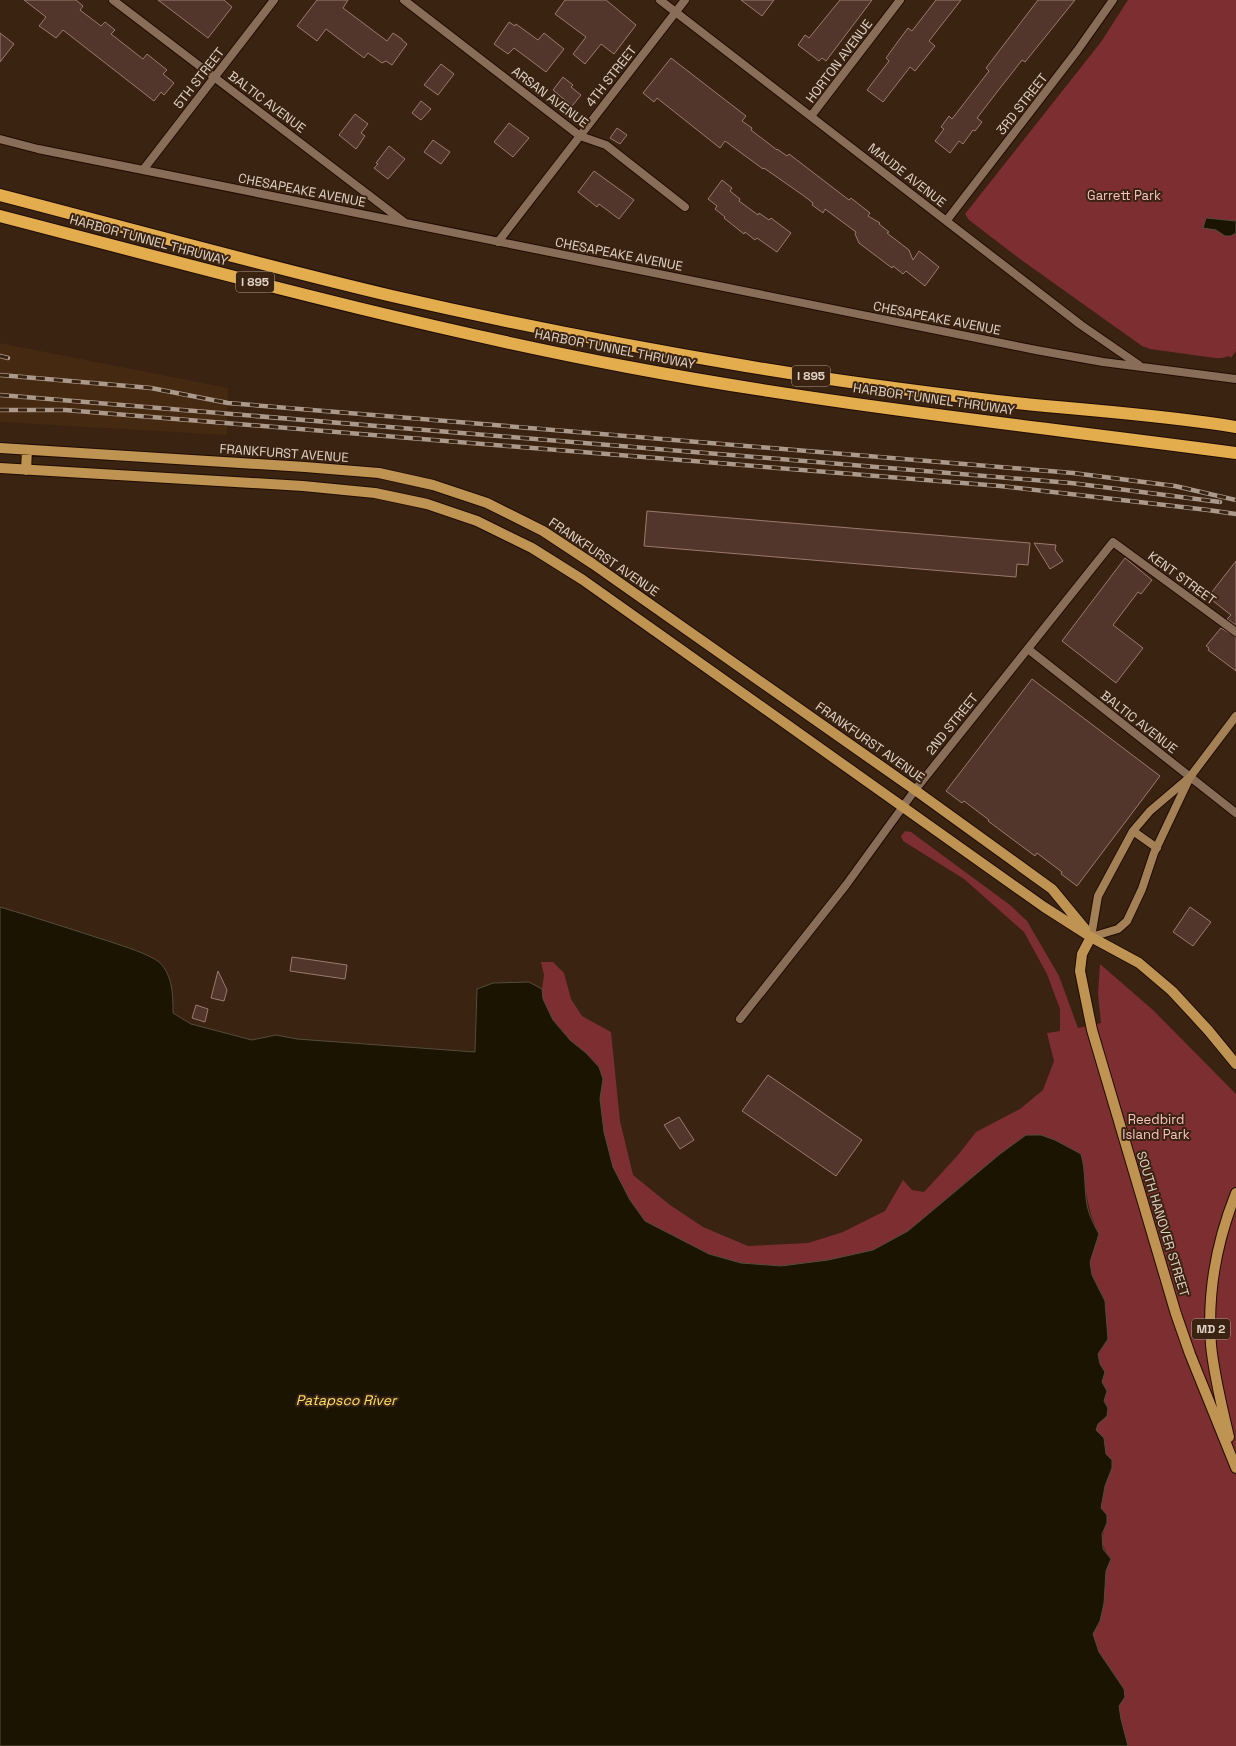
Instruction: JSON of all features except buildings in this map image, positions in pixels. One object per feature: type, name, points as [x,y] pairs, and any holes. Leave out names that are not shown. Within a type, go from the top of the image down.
[{"type":"highway","name":"HARBOR TUNNEL THRUWAY","points":[[0,195],[391,295],[516,323],[632,346],[746,366],[864,384],[999,401],[1182,418],[1236,427]]},
{"type":"highway","name":"HARBOR TUNNEL THRUWAY","points":[[0,216],[387,316],[622,366],[866,404],[1236,452]]},
{"type":"highway","points":[[1182,418],[1236,420]]},
{"type":"main road","name":"FRANKFURST AVENUE","points":[[0,448],[379,473],[433,485],[487,503],[543,531],[593,564],[915,790],[1052,889],[1091,937]]},
{"type":"main road","points":[[26,470],[27,450]]},
{"type":"main road","name":"FRANKFURST AVENUE","points":[[0,468],[303,486],[375,493],[426,504],[477,521],[532,548],[583,580],[1044,907],[1091,937],[1139,963],[1172,992],[1208,1030],[1236,1064]]},
{"type":"main road","name":"SOUTH HANOVER STREET","points":[[1091,937],[1118,929],[1127,921],[1142,889],[1157,848],[1190,777],[1236,716]]},
{"type":"main road","name":"SOUTH HANOVER STREET","points":[[1190,777],[1150,811],[1133,831],[1098,896],[1091,937],[1082,954],[1080,970],[1092,1030],[1179,1320],[1190,1354],[1236,1467]]},
{"type":"main road","points":[[1133,831],[1157,848]]},
{"type":"main road","name":"MD 2","points":[[1236,1193],[1223,1225],[1214,1267],[1210,1314],[1211,1346],[1216,1379],[1236,1467]]},
{"type":"street","name":"BALTIC AVENUE","points":[[113,0],[406,224]]},
{"type":"street","name":"5TH STREET","points":[[143,170],[274,0]]},
{"type":"street","name":"ARSAN AVENUE","points":[[404,0],[580,136],[606,144],[685,207]]},
{"type":"street","name":"MAUDE AVENUE","points":[[660,0],[1082,325],[1141,366]]},
{"type":"street","name":"4TH STREET","points":[[498,242],[685,0]]},
{"type":"street","name":"HORTON AVENUE","points":[[812,116],[900,0]]},
{"type":"street","name":"3RD STREET","points":[[947,220],[1077,51],[1113,0]]},
{"type":"street","name":"CHESAPEAKE AVENUE","points":[[0,139],[38,149],[406,224],[1036,350],[1103,362],[1236,378]]},
{"type":"street","name":"2ND STREET","points":[[740,1019],[846,885],[915,790],[1113,542]]},
{"type":"street","name":"KENT STREET","points":[[1113,542],[1236,632]]},
{"type":"street","name":"BALTIC AVENUE","points":[[1028,649],[1236,813]]},
{"type":"shaded area","points":[[0,343],[228,388],[227,435],[0,422]]},
{"type":"green space","name":"Garrett Park","points":[[1128,0],[1236,0],[1236,351],[1231,358],[1229,356],[1215,358],[1150,349],[1142,346],[1020,259],[969,220],[965,214],[1101,42]]},
{"type":"green space","name":"Reedbird Island Park","points":[[905,831],[911,832],[1010,905],[1027,921],[1059,976],[1078,1028],[1101,1023],[1098,994],[1100,964],[1153,1010],[1236,1094],[1236,1746],[1128,1746],[1119,1706],[1125,1697],[1124,1689],[1099,1652],[1093,1634],[1100,1621],[1104,1603],[1106,1571],[1111,1559],[1103,1546],[1103,1534],[1107,1523],[1101,1508],[1105,1486],[1112,1468],[1106,1454],[1103,1438],[1096,1430],[1098,1424],[1107,1416],[1104,1401],[1107,1391],[1102,1382],[1105,1372],[1100,1364],[1098,1354],[1108,1339],[1105,1301],[1092,1275],[1090,1262],[1099,1234],[1091,1215],[1081,1154],[1055,1140],[1041,1135],[1026,1135],[1000,1154],[908,1231],[873,1250],[828,1260],[781,1266],[741,1263],[709,1254],[645,1221],[630,1200],[613,1167],[604,1132],[600,1099],[603,1079],[599,1067],[586,1053],[570,1040],[553,1020],[543,999],[542,989],[544,975],[541,962],[553,962],[564,973],[571,999],[582,1016],[611,1032],[620,1121],[633,1175],[670,1205],[703,1227],[748,1246],[808,1243],[843,1232],[885,1211],[903,1180],[912,1190],[924,1192],[958,1155],[976,1132],[1020,1109],[1043,1090],[1054,1061],[1047,1033],[1060,1031],[1060,1009],[1047,974],[1024,932],[964,879],[903,841],[901,836]]},
{"type":"water","points":[[1206,218],[1236,221],[1236,233],[1231,236],[1225,236],[1216,230],[1203,228]]},
{"type":"water","name":"Patapsco River","points":[[0,907],[143,953],[155,959],[164,967],[170,979],[173,1013],[191,1024],[252,1040],[276,1035],[297,1039],[475,1052],[477,989],[493,983],[529,982],[542,989],[543,999],[553,1020],[570,1040],[586,1053],[599,1067],[603,1079],[600,1099],[604,1132],[613,1167],[630,1200],[645,1221],[709,1254],[741,1263],[781,1266],[828,1260],[873,1250],[908,1231],[1000,1154],[1026,1135],[1041,1135],[1055,1140],[1081,1154],[1084,1167],[1087,1205],[1099,1234],[1090,1262],[1092,1275],[1105,1301],[1108,1339],[1098,1354],[1100,1364],[1105,1372],[1102,1382],[1107,1391],[1104,1401],[1108,1408],[1107,1416],[1098,1424],[1096,1430],[1104,1438],[1106,1454],[1112,1460],[1112,1468],[1105,1486],[1101,1508],[1107,1515],[1107,1523],[1102,1534],[1103,1549],[1111,1559],[1106,1571],[1104,1603],[1100,1621],[1093,1634],[1099,1652],[1124,1689],[1125,1697],[1119,1706],[1128,1746],[0,1746]]},
{"type":"railway","points":[[0,356],[8,358]]},
{"type":"railway","points":[[0,375],[151,388],[228,403],[1073,473],[1175,486],[1236,500]]},
{"type":"railway","points":[[0,395],[1071,483],[1220,502]]},
{"type":"railway","points":[[0,410],[65,410],[1000,486],[1236,514]]}]
